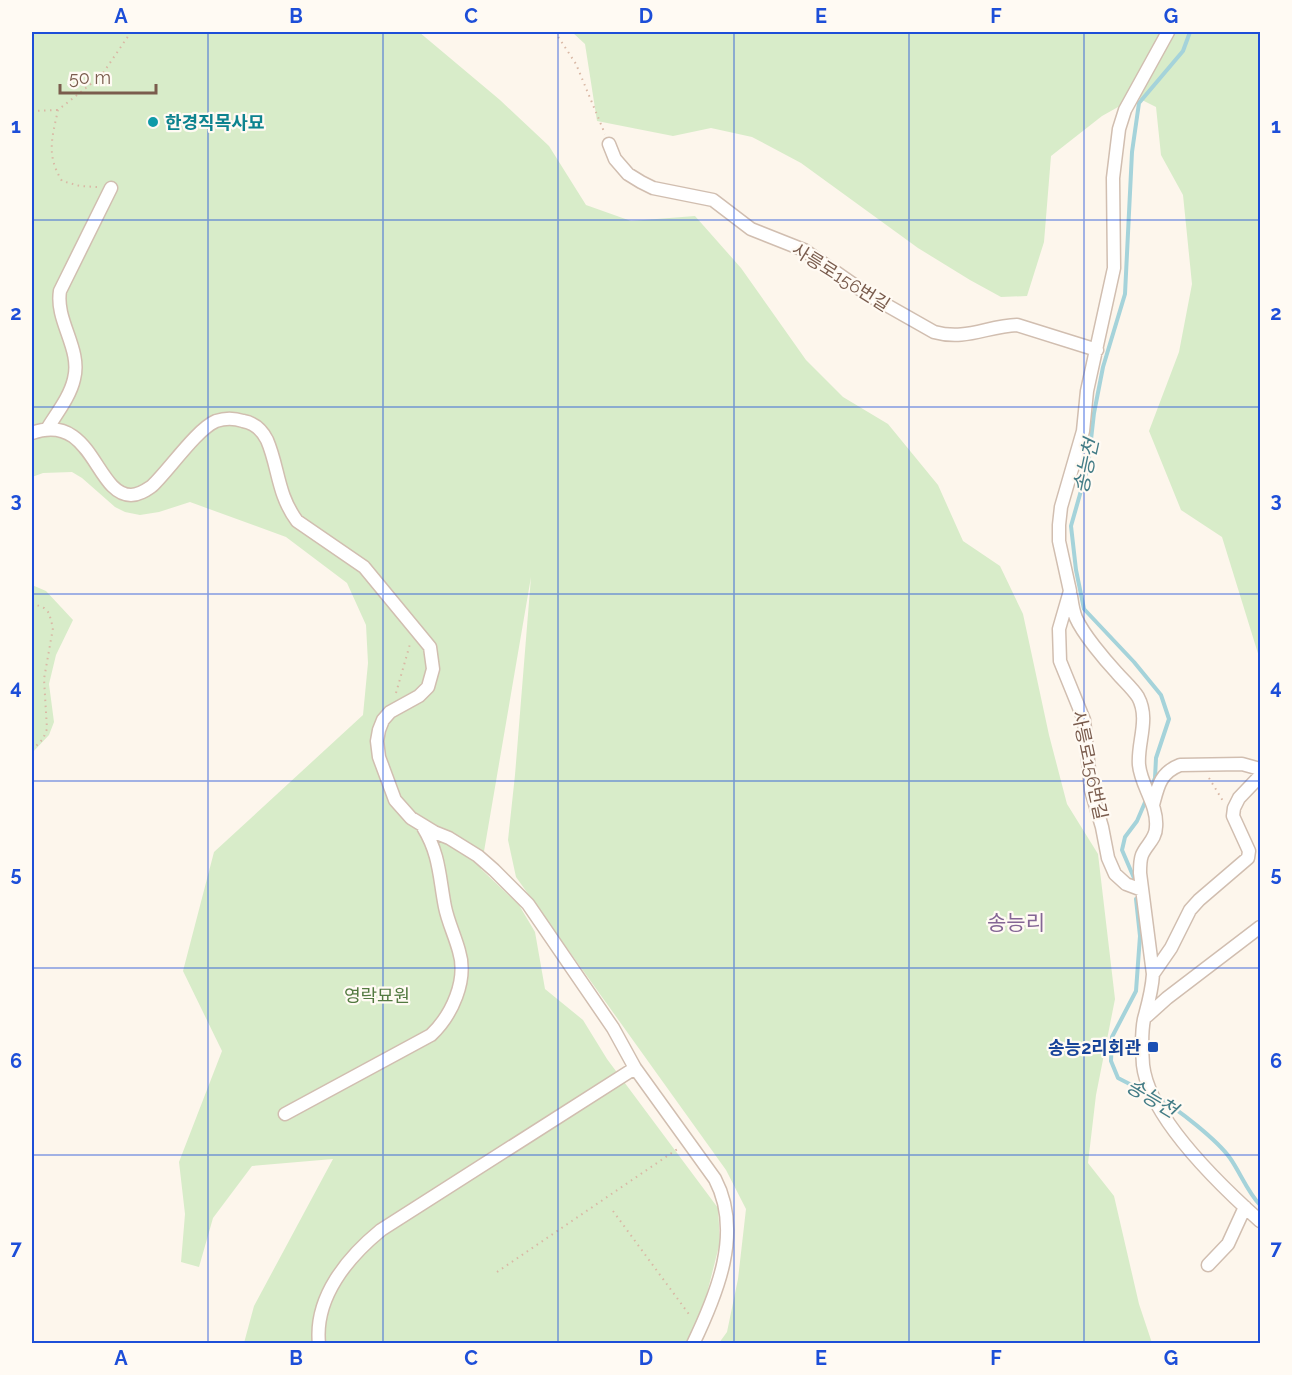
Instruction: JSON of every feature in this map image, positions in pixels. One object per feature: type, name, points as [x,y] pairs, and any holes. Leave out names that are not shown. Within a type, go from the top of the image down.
[{"type":"street","name":"사릉로156번길","points":[[1151,802],[1139,769],[1138,753],[1143,714],[1141,706],[1137,696],[1115,671],[1075,616],[1059,541],[1059,525],[1061,507],[1083,431],[1087,391],[1114,268],[1113,178],[1119,129],[1125,111],[1167,32]]},
{"type":"street","name":"사릉로156번길","points":[[609,144],[615,159],[628,174],[641,183],[653,188],[713,200],[751,229],[804,250],[867,294],[934,332],[969,335],[1006,325],[1017,325],[1097,350]]},
{"type":"street","points":[[47,429],[74,381],[75,373],[75,359],[58,303],[60,291],[111,188]]},
{"type":"street","points":[[32,433],[58,429],[70,434],[79,441],[114,488],[130,495],[141,493],[152,486],[203,430],[214,422],[226,418],[252,423],[261,430],[267,441],[280,490],[290,512],[297,521],[364,567],[430,647],[433,657],[432,678],[428,687],[419,696],[390,712],[383,720],[379,730],[377,749],[395,800],[411,818],[478,856],[528,904],[614,1028],[635,1068],[704,1162],[722,1193],[727,1223],[720,1281],[693,1344]]},
{"type":"street","name":"사릉로156번길","points":[[1070,591],[1059,629],[1060,661],[1084,720],[1091,790],[1108,858],[1115,874],[1126,884],[1142,890]]},
{"type":"street","points":[[1260,769],[1242,764],[1201,764],[1180,765],[1165,773],[1151,802],[1156,826],[1151,844],[1143,853],[1140,862],[1153,974],[1152,989],[1144,1019],[1143,1049],[1146,1081],[1159,1108],[1196,1156],[1260,1221]]},
{"type":"street","points":[[1153,974],[1171,948],[1190,910],[1248,858],[1249,851],[1233,816],[1234,808],[1239,798],[1260,776]]},
{"type":"street","points":[[285,1114],[431,1035],[446,1018],[459,987],[461,961],[445,910],[437,855],[423,826]]},
{"type":"street","points":[[1144,1019],[1167,998],[1260,927]]},
{"type":"street","points":[[319,1344],[319,1324],[332,1288],[350,1259],[364,1244],[381,1230],[635,1068]]},
{"type":"street","points":[[1208,1265],[1228,1244],[1245,1207]]},
{"type":"path","points":[[32,111],[58,110],[101,76],[131,32]]},
{"type":"path","points":[[555,32],[576,64],[609,144]]},
{"type":"path","points":[[58,110],[51,146],[53,167],[62,181],[80,186],[111,188]]},
{"type":"path","points":[[32,603],[49,613],[53,628],[44,679],[47,729],[43,739],[32,750]]},
{"type":"path","points":[[396,694],[410,645],[412,624]]},
{"type":"path","points":[[1201,764],[1233,816]]},
{"type":"path","points":[[497,1272],[689,1142]]},
{"type":"path","points":[[613,1211],[700,1329]]},
{"type":"green space","name":"영락묘원","points":[[32,32],[419,32],[500,100],[549,146],[586,205],[631,221],[695,216],[741,268],[806,360],[843,397],[888,424],[938,485],[963,541],[1000,566],[1023,614],[1049,735],[1067,804],[1098,854],[1115,999],[1096,1095],[1088,1163],[1114,1196],[1139,1304],[1152,1343],[719,1343],[727,1332],[738,1279],[746,1209],[726,1170],[516,877],[508,840],[531,577],[481,869],[519,905],[535,932],[545,989],[583,1020],[607,1059],[718,1208],[720,1242],[702,1313],[687,1343],[244,1343],[254,1306],[333,1159],[252,1166],[213,1218],[199,1267],[181,1262],[185,1214],[179,1162],[222,1051],[183,971],[214,852],[363,715],[368,663],[366,625],[347,583],[286,537],[190,502],[159,512],[140,515],[125,512],[115,507],[72,472],[43,473],[32,477]]},
{"type":"green space","points":[[572,32],[1260,32],[1260,660],[1222,537],[1181,510],[1149,431],[1179,352],[1192,284],[1183,195],[1161,155],[1156,107],[1136,97],[1102,116],[1051,156],[1044,242],[1027,296],[1001,297],[918,248],[801,163],[752,137],[711,128],[673,136],[597,121],[585,44]]},
{"type":"green space","points":[[32,585],[46,591],[73,620],[56,655],[49,684],[54,722],[49,735],[32,753]]},
{"type":"waterway","name":"송능천","points":[[1150,790],[1155,778],[1156,758],[1169,719],[1161,695],[1134,662],[1084,609],[1076,570],[1071,526],[1088,466],[1094,413],[1103,367],[1125,294],[1132,152],[1139,103],[1183,51],[1190,32]]},
{"type":"waterway","name":"송능천","points":[[1134,878],[1122,850],[1125,837],[1137,821],[1146,800]]},
{"type":"waterway","name":"송능천","points":[[1136,899],[1140,936],[1136,991],[1112,1037],[1111,1061],[1118,1078],[1149,1094]]},
{"type":"waterway","name":"송능천","points":[[1158,1098],[1197,1125],[1224,1151],[1260,1205]]},
{"type":"place","name":"한경직목사묘","points":[[153,122]]},
{"type":"place","name":"송능2리회관","points":[[1153,1047]]},
{"type":"district","name":"송능리","points":[[1016,922]]}]
